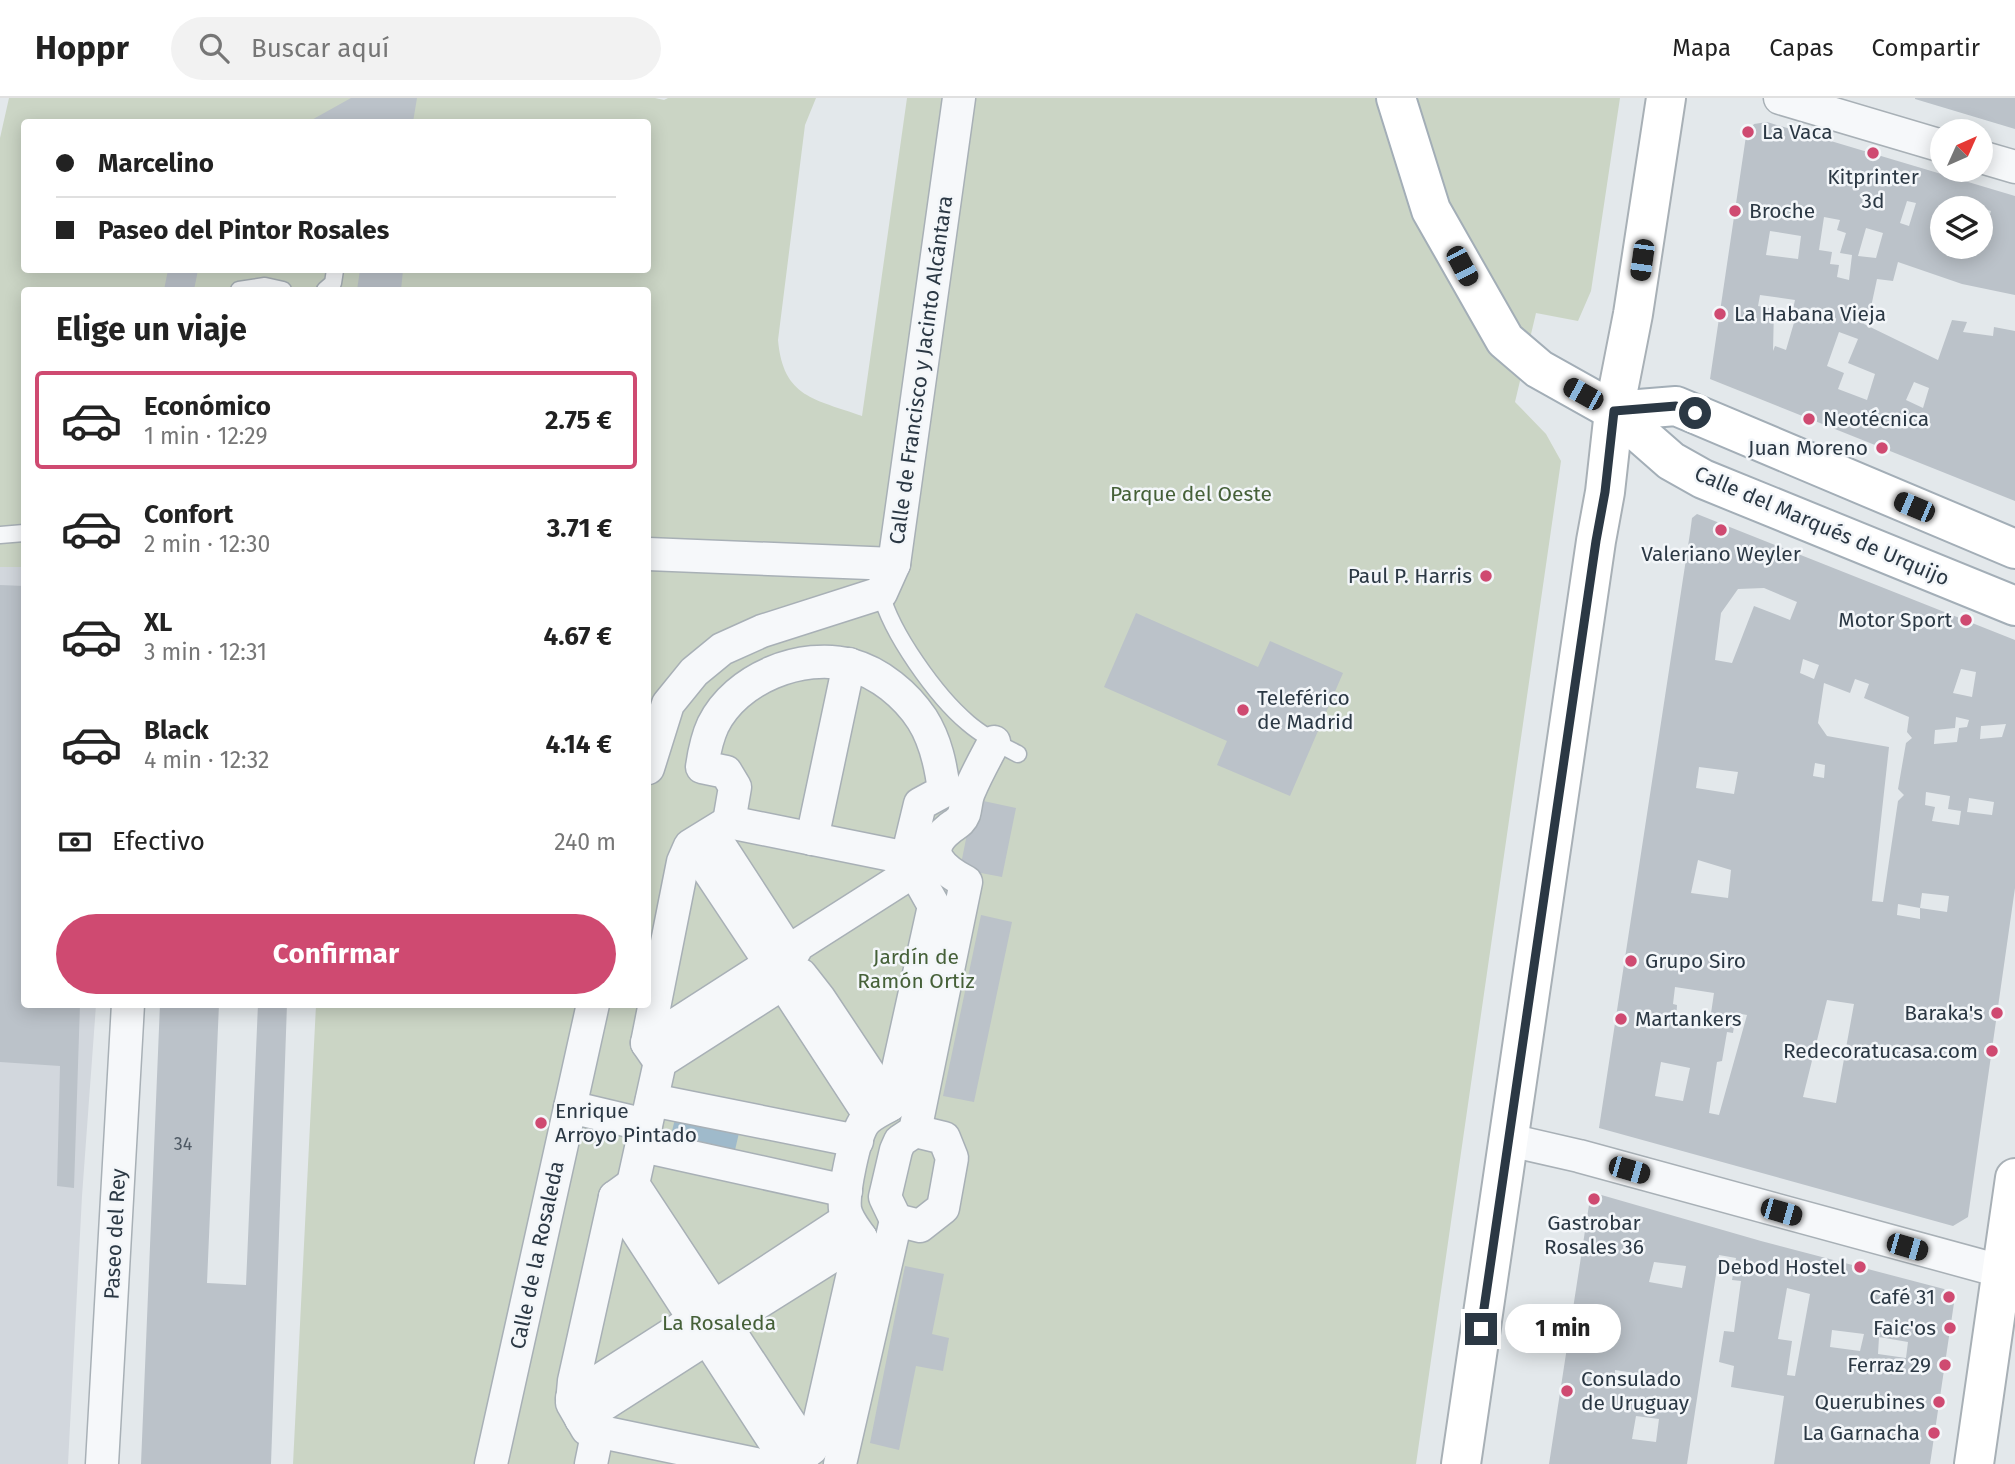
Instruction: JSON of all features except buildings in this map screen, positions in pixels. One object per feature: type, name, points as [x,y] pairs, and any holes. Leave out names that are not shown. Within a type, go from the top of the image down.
[{"type":"main road","points":[[1395,98],[1431,210],[1505,340],[1539,369],[1614,411],[1676,406],[2015,550]]},
{"type":"main road","points":[[1461,1464],[1605,492],[1614,411],[1633,314],[1665,98]]},
{"type":"main road","name":"Calle del Marqués de Urquijo","points":[[1614,411],[1671,461],[1703,480],[2015,606]]},
{"type":"main road","points":[[1974,1464],[2008,1273],[2015,1178]]},
{"type":"street","name":"Calle de Francisco y Jacinto Alcántara","points":[[651,554],[894,564],[959,98]]},
{"type":"street","points":[[1780,98],[1930,142]]},
{"type":"street","points":[[1993,161],[2015,167]]},
{"type":"street","points":[[651,758],[668,704],[694,672],[722,649],[772,627],[881,593],[894,564]]},
{"type":"street","points":[[624,1190],[689,1311],[732,1335],[795,1460],[812,1448],[817,1432],[852,1216],[872,1121],[933,906],[915,872],[919,804],[944,791],[935,748],[924,722],[906,699],[879,677],[849,664],[812,662],[779,670],[746,687],[713,725],[702,767],[726,772],[735,787],[718,844],[765,955],[787,966],[819,998],[872,1121]]},
{"type":"street","points":[[812,839],[849,664]]},
{"type":"street","points":[[840,1464],[896,1220],[885,1197],[900,1141],[915,1131],[966,882],[941,867],[936,847],[939,838],[960,822],[968,794],[1006,748]]},
{"type":"street","points":[[591,1464],[584,1416],[574,1381],[624,1190],[647,1124],[654,1053],[683,862],[690,846],[812,839],[915,872]]},
{"type":"street","points":[[654,1053],[762,969],[811,964],[915,872]]},
{"type":"street","name":"Paseo del Rey","points":[[102,1464],[128,1008]]},
{"type":"street","name":"Calle de la Rosaleda","points":[[491,1464],[592,1008]]},
{"type":"street","points":[[570,1107],[647,1124],[852,1216]]},
{"type":"street","points":[[647,1124],[872,1121]]},
{"type":"street","points":[[896,1220],[920,1226],[943,1208],[952,1158],[944,1138],[915,1131]]},
{"type":"street","points":[[1509,1140],[1579,1156],[2008,1273]]},
{"type":"street","points":[[711,1322],[736,1319],[852,1216]]},
{"type":"street","points":[[584,1416],[698,1344],[711,1322]]},
{"type":"street","points":[[584,1416],[680,1456],[755,1464]]},
{"type":"lane","points":[[0,535],[21,533]]},
{"type":"lane","points":[[881,593],[891,622],[944,698],[967,722],[1006,748]]},
{"type":"shaded area","points":[[0,567],[21,567],[21,1008],[96,1008],[82,1196],[68,1464],[0,1464]]},
{"type":"green space","name":"Parque del Oeste","points":[[9,98],[816,98],[805,125],[778,340],[781,359],[794,385],[816,400],[862,416],[907,98],[1620,98],[1591,291],[1578,321],[1536,313],[1515,402],[1546,434],[1561,461],[1416,1464],[293,1464],[316,1008],[651,1008],[651,287],[21,287],[21,567],[0,567],[0,138]]},
{"type":"water","points":[[675,1119],[739,1133],[735,1150],[671,1135]]},
{"type":"place","name":"La Vaca","points":[[1748,132]]},
{"type":"place","name":"Kitprinter 3d","points":[[1873,153]]},
{"type":"place","name":"Broche","points":[[1735,211]]},
{"type":"place","name":"La Habana Vieja","points":[[1720,314]]},
{"type":"place","name":"Neotécnica","points":[[1809,419]]},
{"type":"place","name":"Juan Moreno","points":[[1882,448]]},
{"type":"place","name":"Valeriano Weyler","points":[[1721,530]]},
{"type":"place","name":"Paul P. Harris","points":[[1486,576]]},
{"type":"place","name":"Motor Sport","points":[[1966,620]]},
{"type":"place","name":"Teleférico de Madrid","points":[[1243,710]]},
{"type":"place","name":"Grupo Siro","points":[[1631,961]]},
{"type":"place","name":"Baraka's","points":[[1997,1013]]},
{"type":"place","name":"Martankers","points":[[1621,1019]]},
{"type":"place","name":"Redecoratucasa.com","points":[[1992,1051]]},
{"type":"place","name":"Enrique Arroyo Pintado","points":[[541,1123]]},
{"type":"place","name":"Gastrobar Rosales 36","points":[[1594,1199]]},
{"type":"place","name":"Debod Hostel","points":[[1860,1267]]},
{"type":"place","name":"Café 31","points":[[1949,1297]]},
{"type":"place","name":"Faic'os","points":[[1950,1328]]},
{"type":"place","name":"Ferraz 29","points":[[1945,1365]]},
{"type":"place","name":"Consulado de Uruguay","points":[[1567,1391]]},
{"type":"place","name":"Querubines","points":[[1939,1402]]},
{"type":"place","name":"La Garnacha","points":[[1934,1433]]},
{"type":"route","points":[[1481,1329],[1605,492],[1614,411],[1676,406],[1695,413]]},
{"type":"park label","name":"Jardín de Ramón Ortiz","points":[[916,969]]},
{"type":"park label","name":"La Rosaleda","points":[[719,1323]]}]
